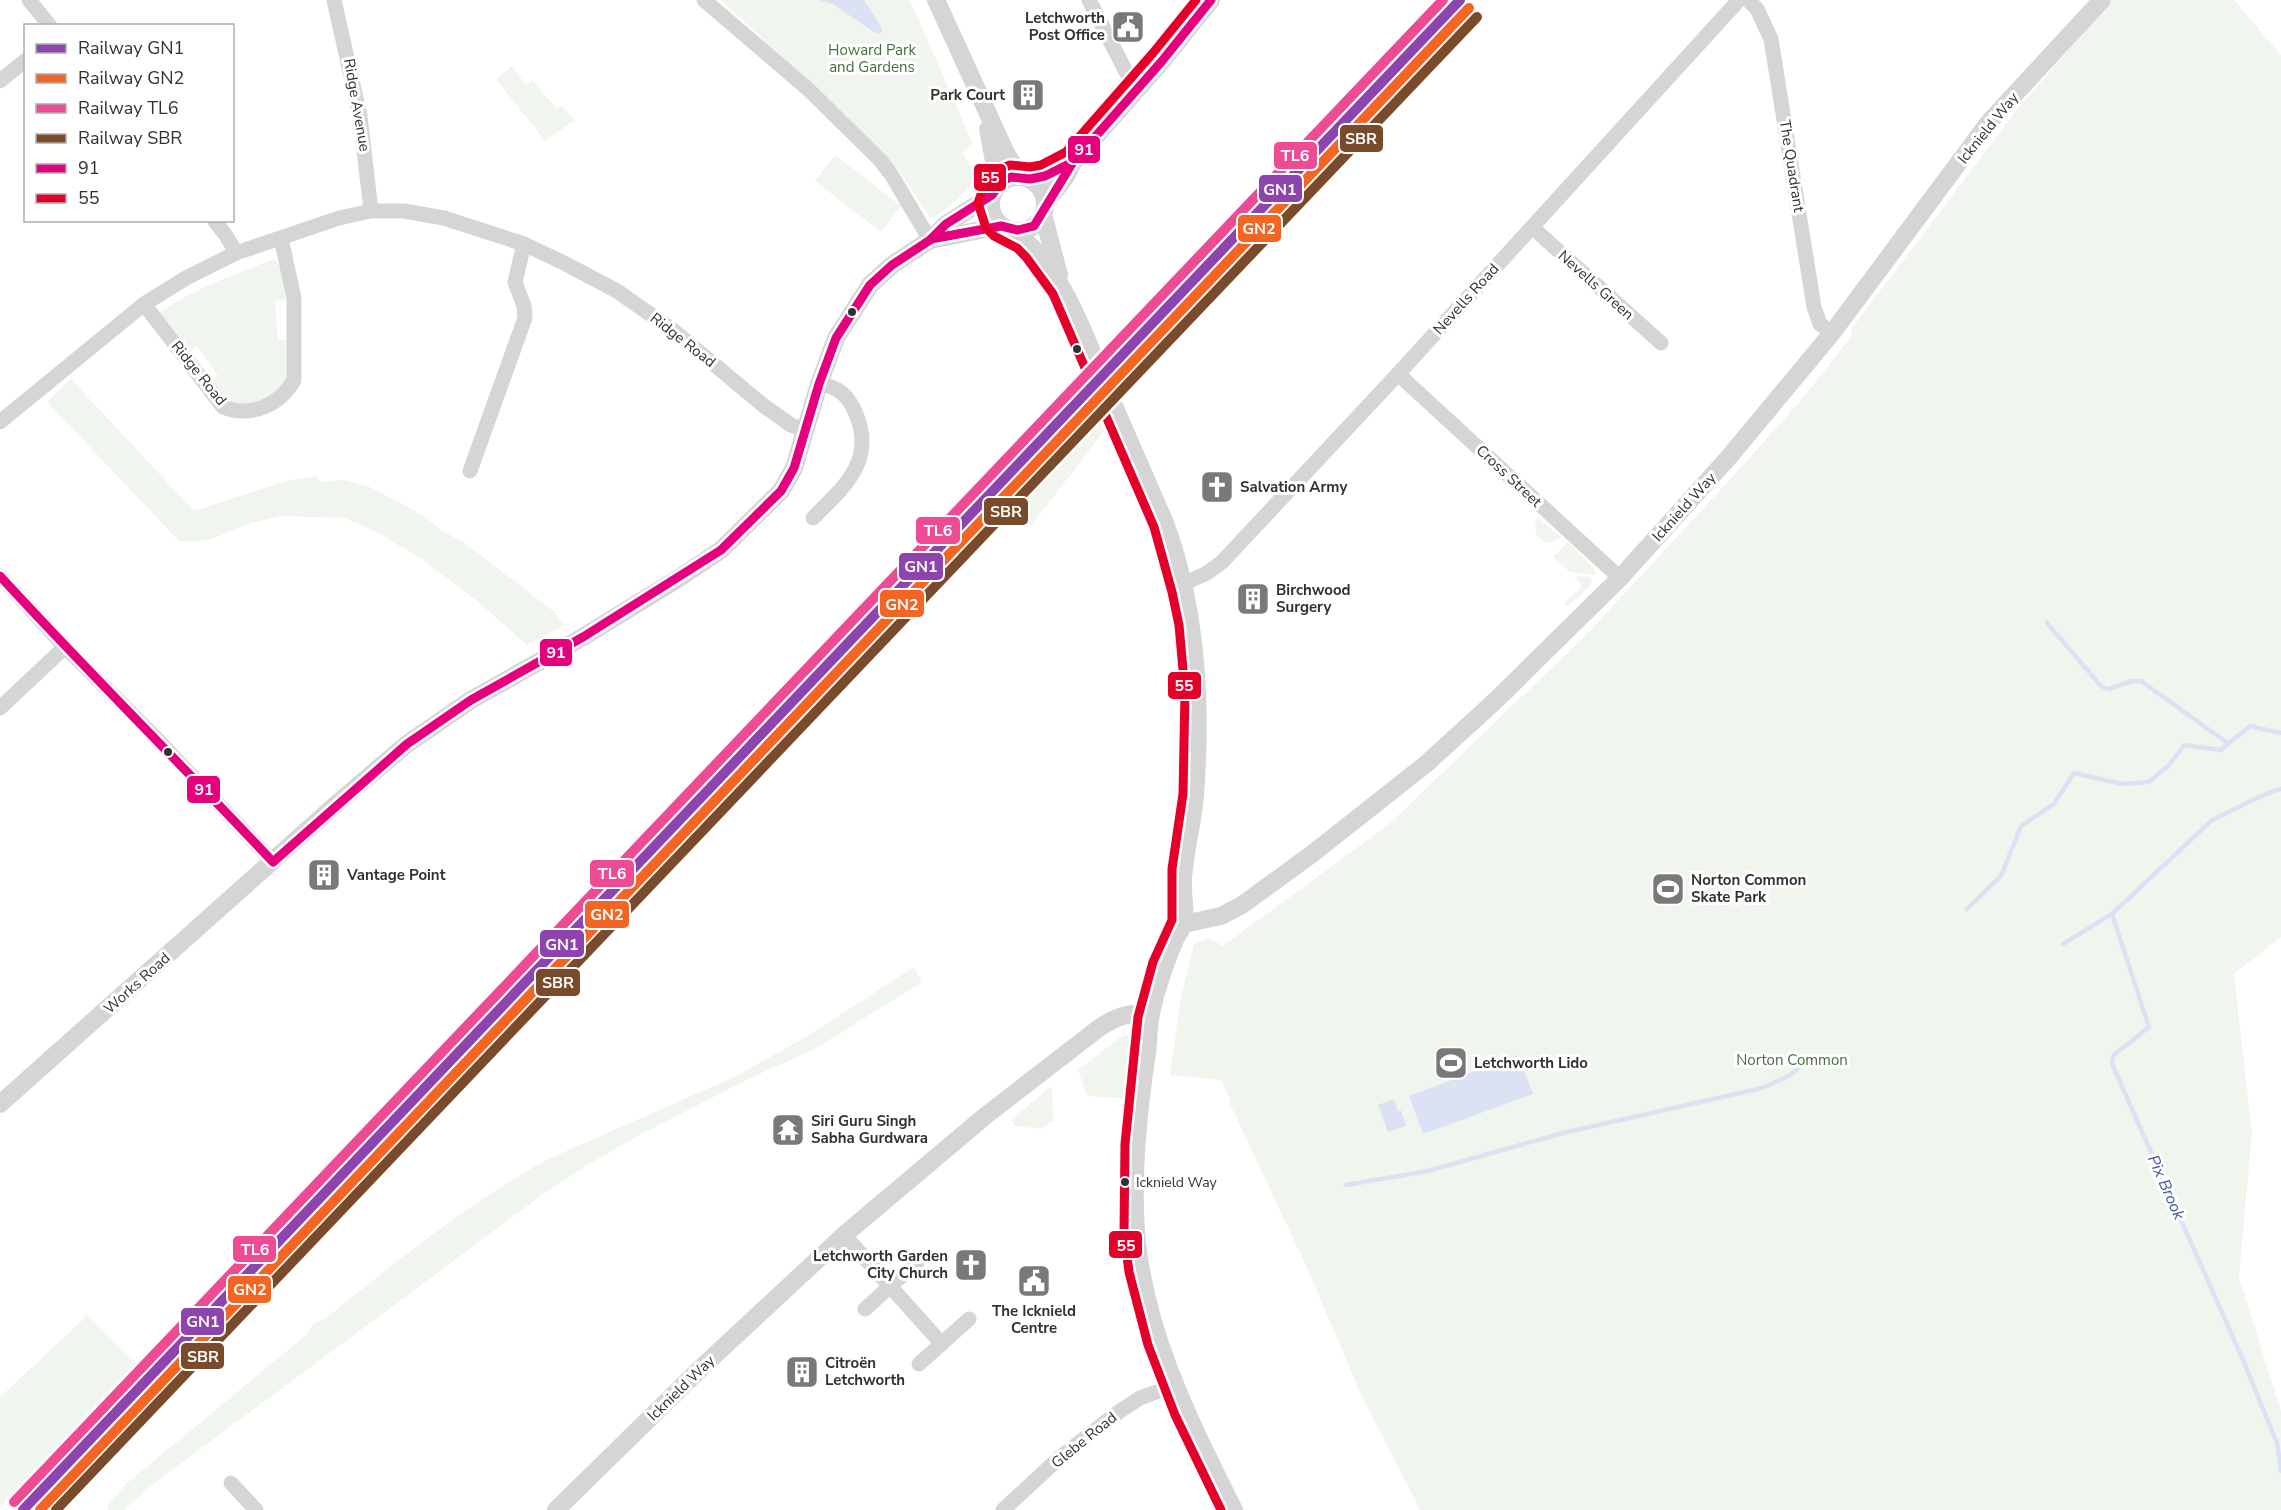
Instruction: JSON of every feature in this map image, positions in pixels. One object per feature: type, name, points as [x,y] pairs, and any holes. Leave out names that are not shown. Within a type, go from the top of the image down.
[{"type":"street","points":[[29,0],[48,24]]},
{"type":"street","name":"Ridge Avenue","points":[[334,0],[360,116],[371,211]]},
{"type":"street","points":[[704,0],[809,90],[880,160],[930,240]]},
{"type":"street","points":[[936,0],[1010,160],[1025,178],[1038,185],[1043,194],[1044,209],[1063,288],[1165,523],[1175,550],[1183,584],[1197,671],[1195,796],[1183,880],[1184,924],[1175,938],[1151,1014],[1136,1142],[1137,1233],[1153,1322],[1175,1385],[1190,1421],[1234,1510]]},
{"type":"street","points":[[1089,0],[1136,91]]},
{"type":"street","points":[[930,240],[1005,228],[1020,231],[1030,229],[1038,222],[1073,162],[1136,91],[1210,0]]},
{"type":"street","name":"Nevells Road","points":[[1183,584],[1207,573],[1222,562],[1398,374],[1739,0]]},
{"type":"street","name":"The Quadrant","points":[[1748,0],[1757,9],[1766,26],[1775,53],[1814,307],[1820,324],[1832,333]]},
{"type":"street","name":"Icknield Way","points":[[1184,924],[1221,916],[1242,905],[1312,854],[1426,764],[1493,703],[1620,578],[1729,457],[1832,333],[1989,122],[2102,0]]},
{"type":"street","points":[[0,81],[24,62]]},
{"type":"street","points":[[984,107],[996,172],[991,212],[1005,228],[1024,238],[1035,249],[1063,288]]},
{"type":"street","points":[[930,240],[946,224],[1011,177],[1045,176],[1073,162]]},
{"type":"street","name":"Ridge Road","points":[[0,422],[144,304],[186,278],[236,253],[339,218],[371,211],[404,211],[444,218],[524,244],[564,262],[617,291],[674,331],[790,426],[804,430]]},
{"type":"street","points":[[216,222],[228,237],[236,253]]},
{"type":"street","name":"Nevells Green","points":[[1532,227],[1661,344]]},
{"type":"street","name":"Ridge Road","points":[[144,304],[223,406],[234,411],[273,404],[289,389],[294,380],[294,298],[281,238]]},
{"type":"street","name":"Works Road","points":[[3,1097],[407,744],[471,699],[593,631],[721,550],[781,491],[794,468],[804,430],[836,338],[870,285],[892,265],[930,240]]},
{"type":"street","points":[[470,471],[525,318],[524,306],[515,282],[524,244]]},
{"type":"street","name":"Cross Street","points":[[1398,374],[1620,578]]},
{"type":"street","points":[[813,518],[850,479],[861,456],[863,445],[859,421],[849,398],[834,387],[819,384]]},
{"type":"street","points":[[0,576],[65,647],[155,737],[273,862]]},
{"type":"street","points":[[0,708],[65,647]]},
{"type":"street","name":"Icknield Way","points":[[556,1510],[702,1367],[844,1235],[991,1111],[1099,1028],[1127,1013],[1151,1014]]},
{"type":"street","points":[[844,1235],[942,1344]]},
{"type":"street","points":[[865,1309],[918,1261]]},
{"type":"street","points":[[919,1364],[969,1319]]},
{"type":"street","name":"Glebe Road","points":[[1003,1510],[1058,1460],[1120,1411],[1140,1398],[1175,1385]]},
{"type":"street","points":[[231,1483],[256,1510]]},
{"type":"green space","name":"Howard Park and Gardens","points":[[721,0],[910,0],[973,144],[963,154],[972,169],[970,186],[948,207],[930,218],[898,169]]},
{"type":"green space","name":"Norton Common","points":[[2112,0],[2234,0],[2281,55],[2281,937],[2234,974],[2252,1133],[2239,1277],[2281,1411],[2281,1510],[1420,1510],[1360,1392],[1307,1268],[1229,1102],[1231,1101],[1221,1080],[1170,1075],[1181,997],[1194,944],[1209,938],[1223,946],[1388,825],[1585,636],[1802,399],[1851,337],[1852,328],[2018,108]]},
{"type":"green space","points":[[512,66],[526,85],[532,80],[557,109],[562,106],[575,120],[545,141],[496,79]]},
{"type":"green space","points":[[835,155],[901,206],[881,232],[815,181]]},
{"type":"green space","points":[[274,259],[282,274],[286,300],[275,301],[278,340],[289,339],[289,367],[286,382],[276,394],[260,401],[243,404],[227,403],[211,382],[218,376],[197,346],[189,352],[160,313],[186,296]]},
{"type":"green space","points":[[71,379],[194,511],[289,480],[318,476],[320,482],[343,480],[370,487],[421,514],[441,530],[466,544],[553,611],[565,625],[527,645],[476,600],[422,559],[376,532],[345,518],[280,516],[249,524],[209,540],[180,542],[47,402]]},
{"type":"green space","points":[[1098,409],[1107,427],[1031,526],[1005,505]]},
{"type":"green space","points":[[1538,518],[1561,537],[1549,543],[1541,540],[1535,530]]},
{"type":"green space","points":[[1568,542],[1594,569],[1596,572],[1594,575],[1570,572],[1553,557]]},
{"type":"green space","points":[[1574,576],[1591,577],[1592,582],[1568,606],[1564,603],[1581,587]]},
{"type":"green space","points":[[914,967],[922,982],[813,1050],[755,1076],[641,1134],[549,1190],[152,1485],[124,1510],[109,1510],[107,1506],[127,1483],[305,1336],[313,1324],[326,1318],[433,1234],[488,1195],[546,1160],[734,1077],[806,1037]]},
{"type":"green space","points":[[1132,1034],[1137,1039],[1127,1099],[1090,1096],[1086,1093],[1078,1070],[1122,1036]]},
{"type":"green space","points":[[1052,1086],[1053,1121],[1041,1129],[1015,1126],[1011,1120]]},
{"type":"green space","points":[[88,1315],[137,1364],[98,1409],[0,1507],[0,1397]]},
{"type":"water","points":[[819,0],[864,0],[882,28],[882,32],[877,34],[833,4]]},
{"type":"water","points":[[1518,1055],[1533,1094],[1423,1134],[1409,1096]]},
{"type":"water","points":[[1394,1099],[1398,1111],[1401,1110],[1406,1126],[1388,1132],[1378,1105]]},
{"type":"waterway","points":[[2047,623],[2101,686],[2109,689],[2132,681],[2141,681],[2229,744]]},
{"type":"waterway","points":[[1967,909],[2001,876],[2021,826],[2054,804],[2074,773],[2122,784],[2149,782],[2170,764],[2184,745],[2221,750],[2250,726],[2281,733]]},
{"type":"waterway","name":"Pix Brook","points":[[2063,944],[2112,914],[2212,820],[2281,789]]},
{"type":"waterway","name":"Pix Brook","points":[[2112,914],[2149,1027],[2114,1055],[2113,1066],[2243,1360],[2277,1443],[2281,1471]]},
{"type":"waterway","points":[[1346,1185],[1428,1171],[1563,1133],[1762,1088],[1789,1076],[1804,1063]]},
{"type":"rail line","name":"TL6","points":[[14,1502],[1443,0]]},
{"type":"rail line","name":"GN1","points":[[23,1510],[1460,0]]},
{"type":"rail line","name":"GN2","points":[[40,1510],[1469,8]]},
{"type":"rail line","name":"SBR","points":[[56,1510],[1477,17]]},
{"type":"transit line","name":"55","points":[[1196,0],[1066,152],[1041,165],[1030,167],[1010,165],[996,171],[985,183],[978,203],[986,228],[994,236],[1017,248],[1053,294],[1154,527],[1179,625],[1185,692],[1183,794],[1172,869],[1172,920],[1153,962],[1138,1017],[1125,1144],[1124,1233],[1129,1272],[1148,1345],[1175,1415],[1221,1510]]},
{"type":"transit line","name":"91","points":[[931,239],[1001,226],[1018,230],[1034,226],[1073,162],[1162,61],[1211,0]]},
{"type":"transit line","name":"91","points":[[0,576],[273,862],[407,744],[471,700],[583,637],[721,550],[781,491],[794,468],[819,384],[836,338],[870,285],[892,265],[930,240],[946,224],[992,195],[1002,181],[1011,177],[1030,179],[1045,176],[1073,162]]},
{"type":"place","name":"Letchworth Post Office","points":[[1128,27]]},
{"type":"place","name":"Park Court","points":[[1028,95]]},
{"type":"place","name":"Salvation Army","points":[[1217,487]]},
{"type":"place","name":"Birchwood Surgery","points":[[1253,599]]},
{"type":"place","name":"Vantage Point","points":[[324,875]]},
{"type":"place","name":"Norton Common Skate Park","points":[[1668,889]]},
{"type":"place","name":"Letchworth Lido","points":[[1451,1063]]},
{"type":"place","name":"Siri Guru Singh Sabha Gurdwara","points":[[788,1130]]},
{"type":"place","name":"Icknield Way","points":[[1125,1182]]},
{"type":"place","name":"Letchworth Garden City Church","points":[[971,1265]]},
{"type":"place","name":"The Icknield Centre","points":[[1034,1281]]},
{"type":"place","name":"Citroën Letchworth","points":[[802,1372]]}]
